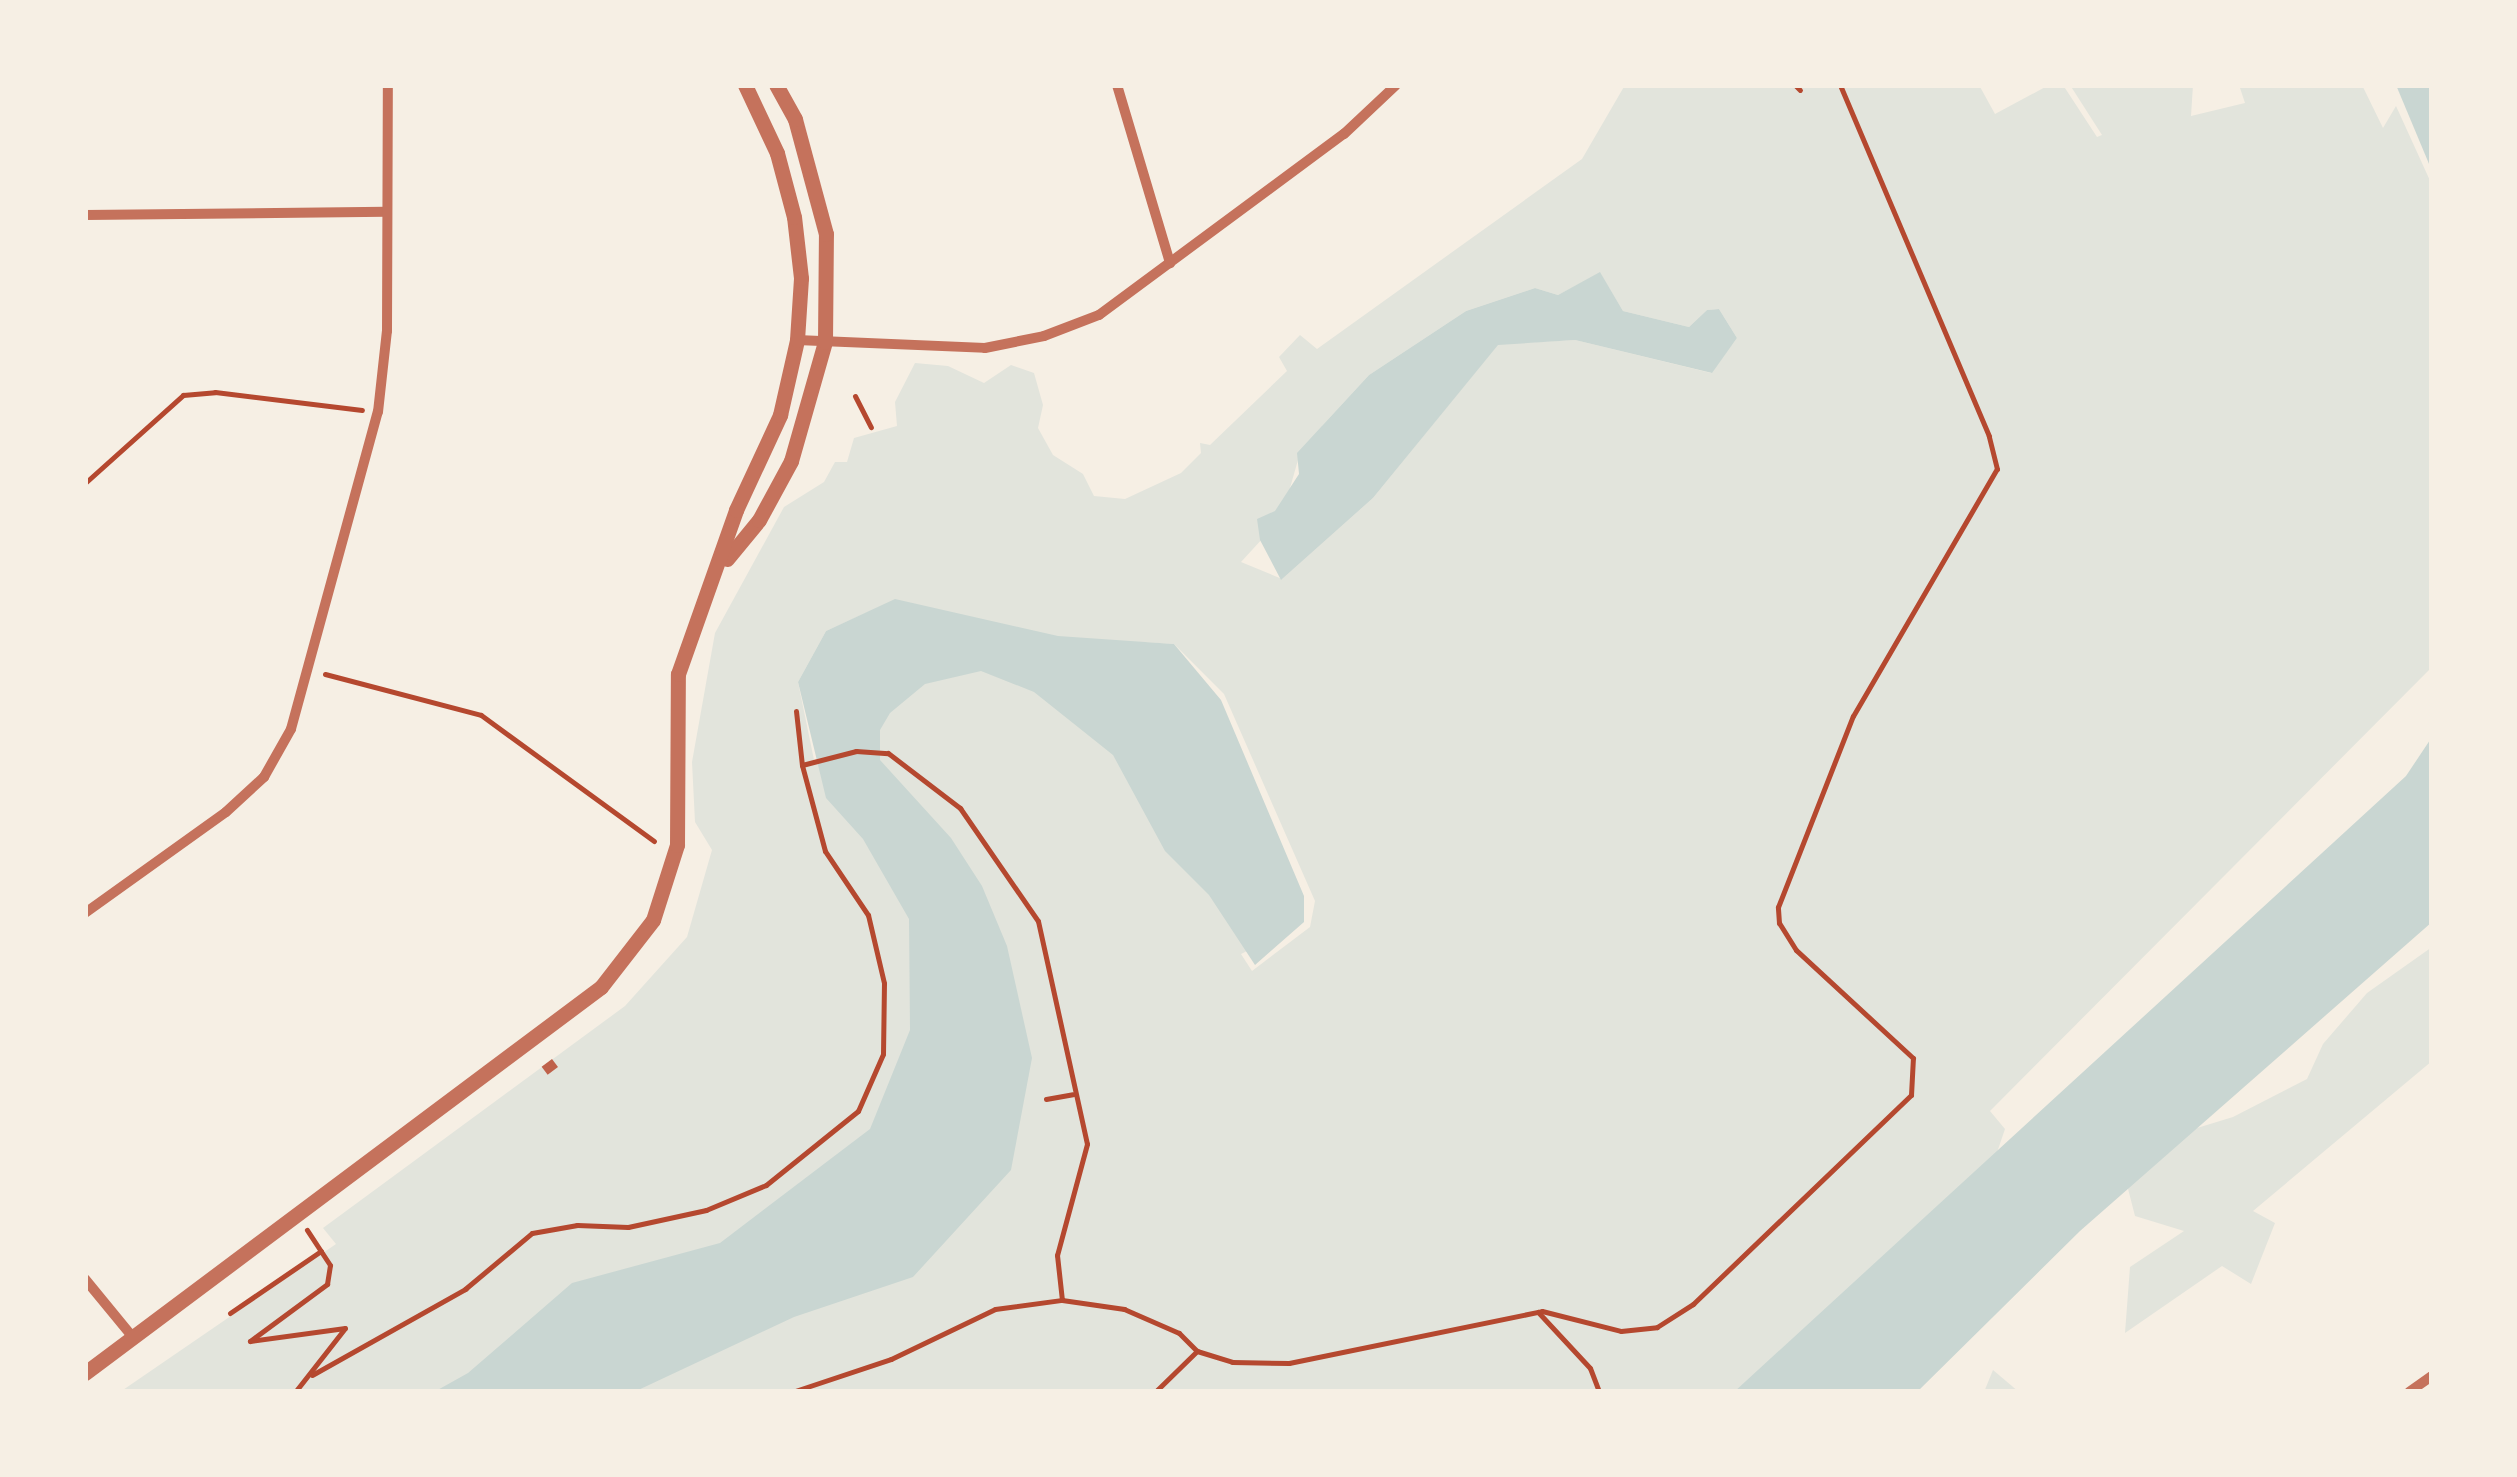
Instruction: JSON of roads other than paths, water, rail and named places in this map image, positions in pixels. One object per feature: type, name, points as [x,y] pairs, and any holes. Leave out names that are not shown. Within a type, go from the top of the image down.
[{"type":"street","points":[[85,913],[226,812],[264,776],[291,729],[378,412],[386,331],[388,85]]},
{"type":"street","points":[[85,1373],[601,987],[632,952],[653,920],[677,845],[678,674],[721,566],[736,510],[780,415],[797,340],[801,278],[794,217],[777,152],[745,85]]},
{"type":"street","points":[[721,566],[759,520],[791,460],[825,342],[826,234],[795,119],[776,85]]},
{"type":"street","points":[[1117,85],[1170,263]]},
{"type":"street","points":[[797,340],[985,348],[1044,336],[1099,315],[1344,134],[1396,85]]},
{"type":"street","points":[[85,215],[386,212]]},
{"type":"street","points":[[85,1280],[132,1335]]},
{"type":"street","points":[[2409,1392],[2431,1379]]}]
